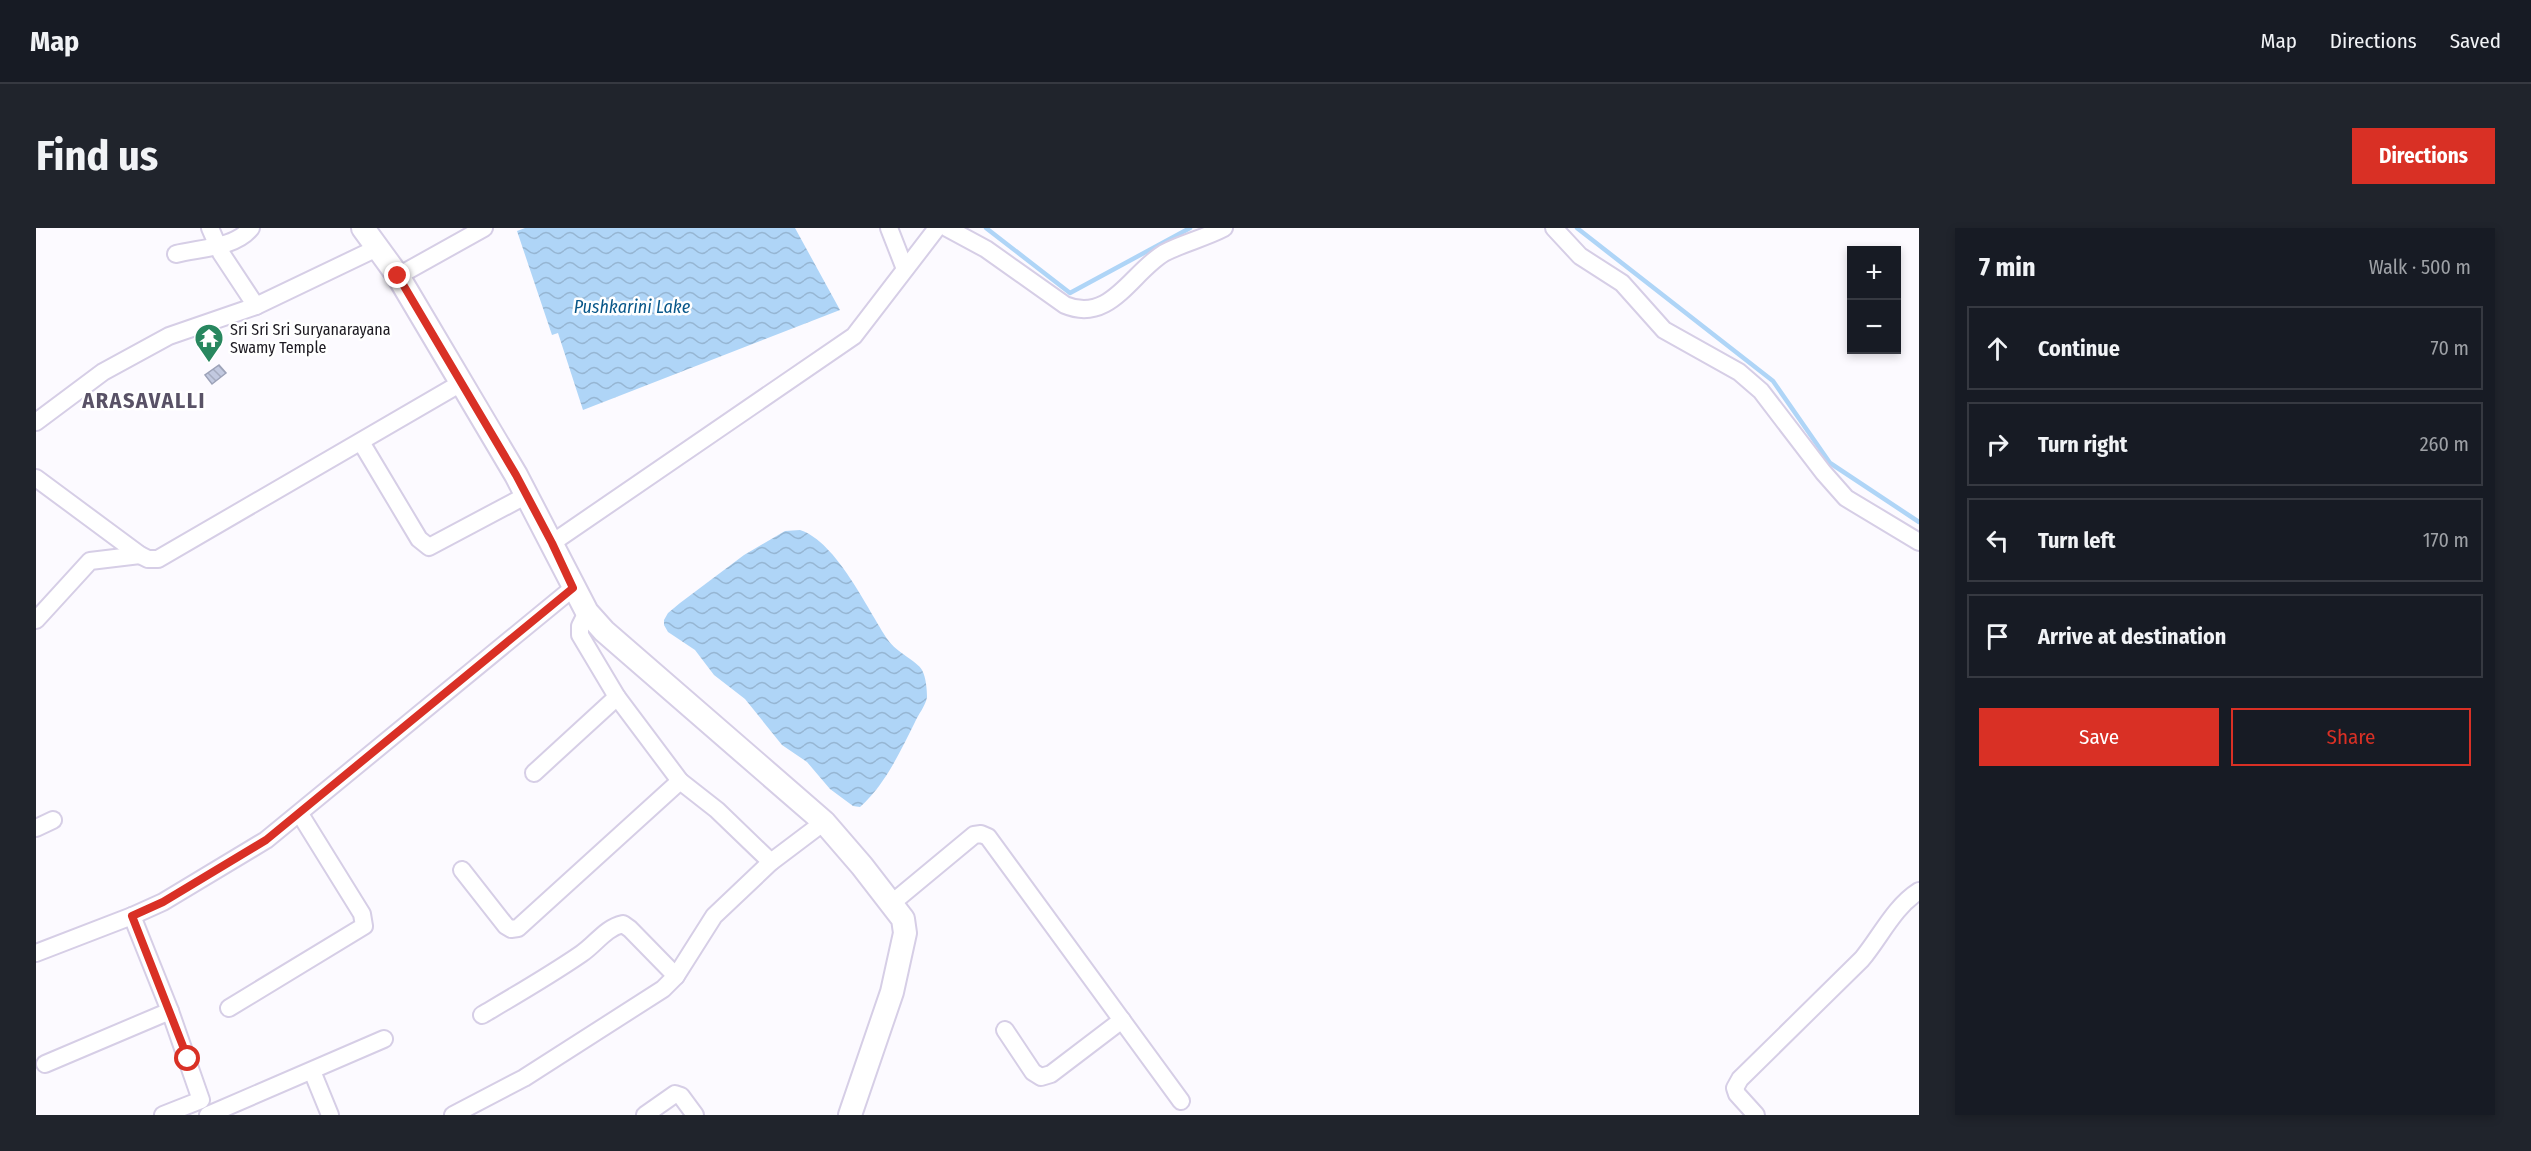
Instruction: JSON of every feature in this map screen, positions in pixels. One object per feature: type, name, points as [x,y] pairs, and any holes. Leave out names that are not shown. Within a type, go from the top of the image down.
[{"type":"main road","points":[[363,228],[398,276],[527,495],[573,588],[588,612],[604,631],[824,822],[903,919],[905,933],[892,992],[850,1115]]},
{"type":"street","points":[[210,228],[256,306]]},
{"type":"street","points":[[176,254],[238,239],[251,228]]},
{"type":"street","points":[[398,276],[484,228]]},
{"type":"street","points":[[889,228],[906,269]]},
{"type":"street","points":[[552,543],[854,336],[937,228]]},
{"type":"street","points":[[947,228],[986,249],[1065,305],[1077,310],[1090,310],[1103,305],[1162,254],[1224,228]]},
{"type":"street","points":[[1554,228],[1580,256],[1622,284],[1664,330],[1749,380],[1761,391],[1823,472],[1846,498],[1919,542]]},
{"type":"street","points":[[36,422],[104,372],[169,336],[256,306],[377,248]]},
{"type":"street","points":[[36,478],[140,555],[148,559],[159,559],[461,383]]},
{"type":"street","points":[[361,442],[419,539],[429,547],[527,495]]},
{"type":"street","points":[[36,620],[90,561],[140,555]]},
{"type":"street","points":[[36,953],[163,902],[257,845],[300,814],[573,588]]},
{"type":"street","points":[[588,612],[580,627],[580,635],[617,697],[680,781],[717,810],[771,862]]},
{"type":"street","points":[[534,773],[617,697]]},
{"type":"street","points":[[462,870],[506,926],[512,929],[518,928],[680,781]]},
{"type":"street","points":[[229,1008],[364,926],[362,914],[300,814]]},
{"type":"street","points":[[36,828],[53,820]]},
{"type":"street","points":[[453,1115],[524,1078],[663,989],[675,976],[714,916],[771,862],[824,822]]},
{"type":"street","points":[[892,903],[974,835],[981,834],[988,837],[1181,1101]]},
{"type":"street","points":[[1756,1115],[1737,1094],[1735,1088],[1740,1079],[1862,959],[1901,905],[1919,891]]},
{"type":"street","points":[[132,916],[206,1110]]},
{"type":"street","points":[[482,1015],[552,974],[585,951],[608,931],[622,924],[630,928],[675,976]]},
{"type":"street","points":[[45,1064],[170,1011]]},
{"type":"street","points":[[1005,1030],[1033,1072],[1041,1077],[1051,1074],[1122,1020]]},
{"type":"street","points":[[163,1115],[206,1110],[312,1071],[384,1040]]},
{"type":"street","points":[[312,1071],[330,1115]]},
{"type":"street","points":[[645,1115],[675,1094],[681,1096],[695,1115]]},
{"type":"water","name":"Pushkarini Lake","points":[[525,228],[795,228],[840,310],[583,410],[558,333],[552,335],[517,231]]},
{"type":"water","points":[[800,530],[814,537],[839,562],[888,640],[919,667],[925,680],[927,697],[924,707],[898,756],[877,789],[860,807],[853,806],[830,789],[807,762],[782,745],[745,699],[714,675],[695,650],[668,632],[664,625],[668,613],[744,555],[785,531]]},
{"type":"building","points":[[219,365],[226,373],[212,384],[205,375]]},
{"type":"waterway","points":[[986,228],[1070,293],[1190,228]]},
{"type":"waterway","points":[[1577,228],[1773,381],[1830,463],[1919,522]]},
{"type":"place","name":"Sri Sri Sri Suryanarayana Swamy Temple","points":[[209,364]]},
{"type":"district","name":"ARASAVALLI","points":[[144,400]]},
{"type":"route","points":[[188,1059],[132,916],[163,902],[266,840],[573,588],[516,475],[398,276]]}]
